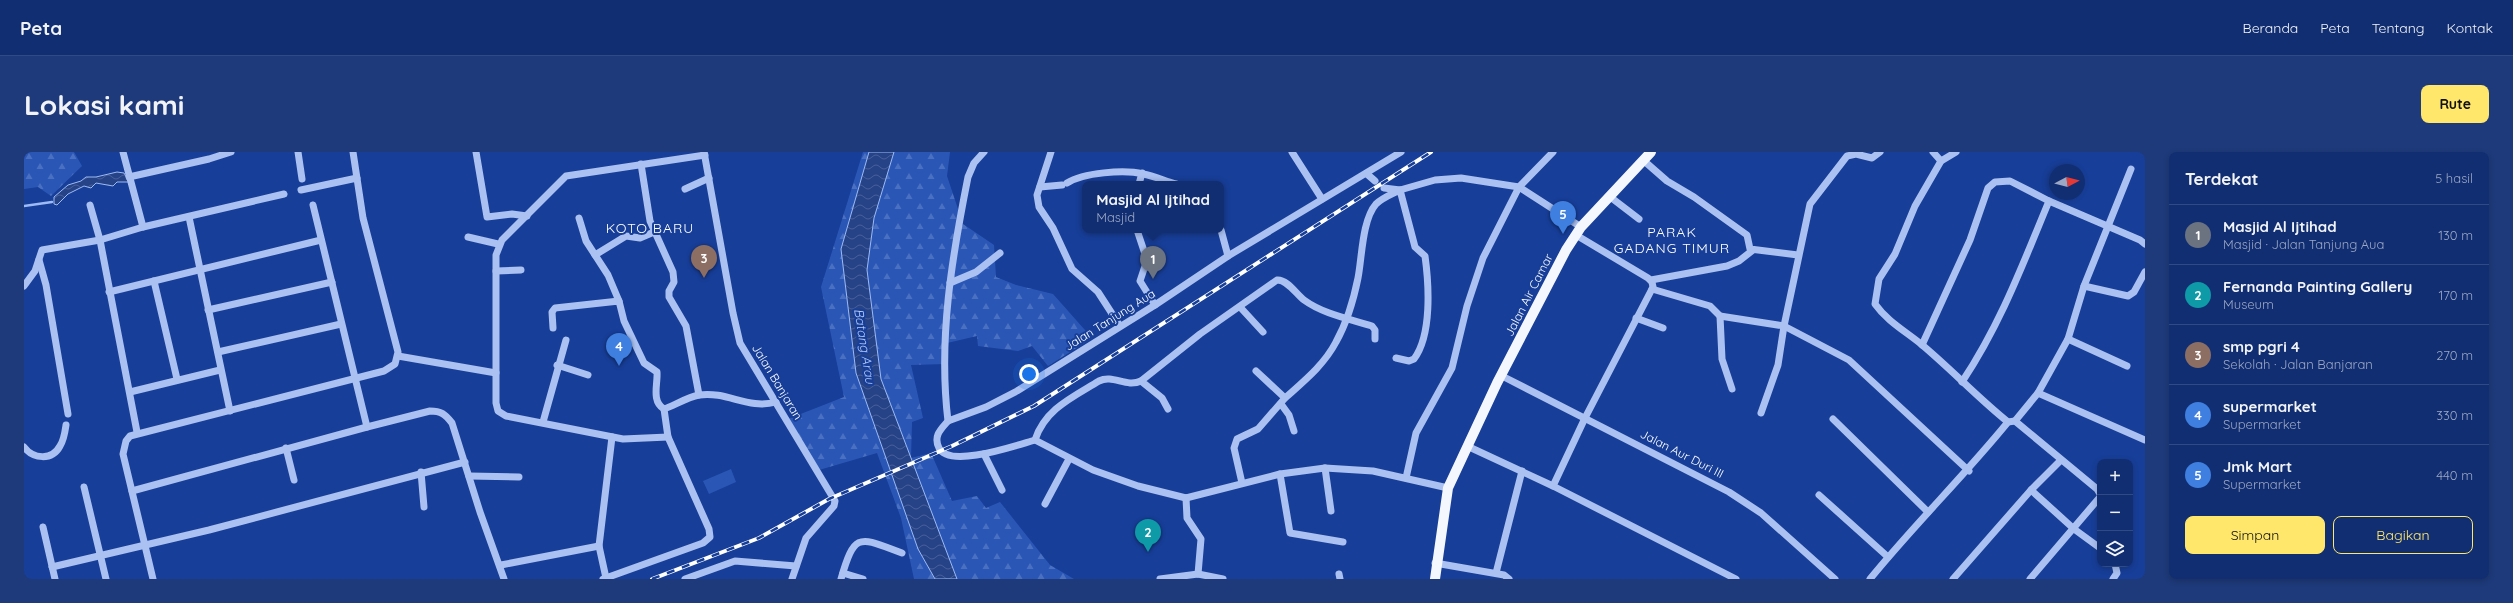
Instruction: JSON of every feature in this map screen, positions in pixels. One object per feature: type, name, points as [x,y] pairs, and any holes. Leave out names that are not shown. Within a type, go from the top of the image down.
[{"type":"main road","name":"Jalan Air Camar","points":[[1435,579],[1436,563],[1448,488],[1502,376],[1566,250],[1579,231],[1609,196],[1651,152]]},
{"type":"street","points":[[123,152],[143,227]]},
{"type":"street","points":[[129,177],[223,156],[231,152]]},
{"type":"street","points":[[298,152],[302,179]]},
{"type":"street","points":[[153,579],[146,544],[132,491],[124,446],[130,436],[137,432],[390,369],[398,356],[363,218],[353,152]]},
{"type":"street","points":[[476,152],[487,217],[512,214],[528,216]]},
{"type":"street","points":[[984,152],[974,164],[968,177],[950,283],[945,352],[945,389],[948,421],[937,436],[937,444],[942,453],[951,457],[984,454],[1035,440],[1069,459],[1138,486],[1186,498],[1280,474],[1326,468],[1365,470],[1448,488]]},
{"type":"street","points":[[1051,152],[1037,195],[1039,207],[1053,228],[1072,269],[1098,292],[1120,326]]},
{"type":"street","points":[[1292,152],[1322,200]]},
{"type":"street","name":"Jalan Tanjung Aua","points":[[948,421],[986,408],[1017,391],[1155,305],[1228,256],[1367,174],[1401,152]]},
{"type":"street","points":[[1406,478],[1416,433],[1452,368],[1476,277],[1501,218],[1519,187],[1553,152]]},
{"type":"street","points":[[1761,413],[1778,365],[1798,255],[1810,204],[1847,156],[1856,154],[1872,158],[1880,152]]},
{"type":"street","points":[[1933,152],[1941,161]]},
{"type":"street","points":[[1956,152],[1941,161],[1915,206],[1895,254],[1879,279],[1874,297],[1875,304],[1881,313],[1922,345],[1962,382],[2097,489],[2100,495]]},
{"type":"street","points":[[668,437],[632,440],[612,438],[543,422],[506,416],[498,411],[496,373],[496,271],[498,244],[528,216],[566,176],[705,153]]},
{"type":"street","name":"Jalan Banjaran","points":[[705,153],[736,331],[746,355],[835,501],[834,506],[806,538],[792,579]]},
{"type":"street","points":[[1643,160],[1667,181],[1694,197],[1747,235],[1748,247],[1754,250],[1798,255]]},
{"type":"street","points":[[641,164],[650,221],[673,272],[674,282],[669,296],[686,326],[699,395]]},
{"type":"street","points":[[1870,579],[1928,512],[1969,471],[2038,393],[2068,339],[2084,286],[2131,169]]},
{"type":"street","points":[[1040,186],[1065,184],[1085,176],[1125,172],[1142,173],[1167,181]]},
{"type":"street","points":[[1140,181],[1142,173]]},
{"type":"street","points":[[1367,174],[1375,181]]},
{"type":"street","points":[[301,190],[357,178]]},
{"type":"street","points":[[685,188],[709,178]]},
{"type":"street","points":[[1242,483],[1235,442],[1238,438],[1258,429],[1283,401],[1312,374],[1329,354],[1337,341],[1358,279],[1365,234],[1373,209],[1383,199],[1400,190],[1424,182],[1451,178],[1472,179],[1519,187],[1579,231],[1651,280],[1727,266],[1739,261],[1754,250]]},
{"type":"street","points":[[1922,345],[1970,240],[1988,188],[2000,180],[2010,181],[2049,201],[2140,240],[2145,244]]},
{"type":"street","points":[[1384,188],[1400,190]]},
{"type":"street","points":[[1396,358],[1410,361],[1414,359],[1427,323],[1428,285],[1424,256],[1415,247],[1400,190]]},
{"type":"street","points":[[24,286],[35,271],[42,250],[100,240],[143,227],[284,194]]},
{"type":"street","points":[[1609,196],[1639,218]]},
{"type":"street","points":[[1962,382],[1987,344],[2006,305],[2049,201]]},
{"type":"street","points":[[90,205],[100,240],[137,432]]},
{"type":"street","points":[[313,205],[354,379],[367,427]]},
{"type":"street","points":[[189,217],[218,352],[220,370],[230,410]]},
{"type":"street","points":[[579,218],[586,241],[614,286],[624,321],[644,363],[657,370],[656,398],[660,407],[664,409],[668,437],[709,529],[710,537],[703,543],[605,579],[599,546],[612,438]]},
{"type":"street","points":[[595,255],[626,236],[640,238],[654,232]]},
{"type":"street","points":[[1138,233],[1147,260],[1140,277],[1141,284],[1155,305]]},
{"type":"street","points":[[1222,233],[1228,256]]},
{"type":"street","points":[[468,237],[498,244]]},
{"type":"street","points":[[109,292],[321,240]]},
{"type":"street","points":[[950,283],[976,272],[1000,253]]},
{"type":"street","points":[[39,260],[46,284],[68,414]]},
{"type":"street","points":[[496,271],[521,270]]},
{"type":"street","points":[[2084,286],[2128,296],[2134,292],[2145,272]]},
{"type":"street","points":[[1035,440],[1041,424],[1048,415],[1099,381],[1108,379],[1130,384],[1141,380],[1200,334],[1280,280],[1311,304],[1372,326],[1375,330],[1375,339]]},
{"type":"street","points":[[1553,486],[1585,418],[1652,289],[1651,280]]},
{"type":"street","points":[[154,281],[177,379]]},
{"type":"street","points":[[208,310],[332,282]]},
{"type":"street","points":[[1652,289],[1710,306],[1720,316],[1784,326],[1849,360],[1969,471]]},
{"type":"street","points":[[553,328],[552,312],[555,308],[619,301]]},
{"type":"street","points":[[1240,307],[1263,332]]},
{"type":"street","points":[[1720,316],[1722,359],[1732,389]]},
{"type":"street","points":[[1636,318],[1663,328]]},
{"type":"street","points":[[218,352],[341,324]]},
{"type":"street","points":[[2068,339],[2127,366]]},
{"type":"street","points":[[543,422],[557,366],[566,340]]},
{"type":"street","points":[[398,356],[496,373]]},
{"type":"street","points":[[557,366],[588,375]]},
{"type":"street","points":[[130,392],[177,379],[220,370]]},
{"type":"street","points":[[1256,371],[1283,401],[1294,430]]},
{"type":"street","name":"Jalan Aur Duri III","points":[[1502,376],[1729,492],[1761,513],[1835,579]]},
{"type":"street","points":[[1141,380],[1162,398],[1168,409]]},
{"type":"street","points":[[2038,393],[2145,440]]},
{"type":"street","points":[[664,409],[699,395],[728,397],[759,405],[776,402]]},
{"type":"street","points":[[132,491],[367,427],[423,413],[441,412],[452,423],[483,522],[501,565],[504,579]]},
{"type":"street","points":[[1833,419],[1928,512]]},
{"type":"street","points":[[24,447],[29,454],[35,457],[50,454],[61,445],[66,425]]},
{"type":"street","points":[[1467,446],[1553,486],[1736,579]]},
{"type":"street","points":[[286,448],[294,480]]},
{"type":"street","points":[[984,454],[1002,490]]},
{"type":"street","points":[[1046,504],[1069,459]]},
{"type":"street","points":[[1953,579],[2031,490],[2061,460]]},
{"type":"street","points":[[52,567],[208,530],[421,472],[465,462]]},
{"type":"street","points":[[1326,468],[1331,511]]},
{"type":"street","points":[[1496,573],[1522,471]]},
{"type":"street","points":[[421,472],[424,507]]},
{"type":"street","points":[[1280,474],[1290,533],[1343,542]]},
{"type":"street","points":[[469,476],[519,477]]},
{"type":"street","points":[[84,487],[106,579]]},
{"type":"street","points":[[2031,490],[2074,529],[2097,546]]},
{"type":"street","points":[[1819,495],[1888,557]]},
{"type":"street","points":[[1186,498],[1188,518],[1201,539],[1198,574]]},
{"type":"street","points":[[2030,579],[2074,529],[2097,500]]},
{"type":"street","points":[[43,527],[55,579]]},
{"type":"street","points":[[863,579],[842,576],[852,546],[860,541],[869,541],[902,553]]},
{"type":"street","points":[[501,565],[599,546]]},
{"type":"street","points":[[685,579],[735,561],[796,566]]},
{"type":"street","points":[[1436,563],[1506,575],[1509,579]]},
{"type":"street","points":[[2113,579],[2117,573],[2116,567]]},
{"type":"street","points":[[1160,579],[1198,574],[1223,579]]},
{"type":"green space","points":[[24,152],[74,152],[82,166],[51,196],[38,187],[24,189]]},
{"type":"green space","points":[[863,152],[950,152],[947,176],[963,224],[994,245],[996,277],[1016,285],[1053,294],[1092,338],[1048,366],[1032,346],[1018,351],[978,346],[977,336],[947,343],[945,364],[911,365],[923,418],[912,422],[911,458],[931,453],[952,501],[977,496],[986,508],[1000,502],[1050,565],[1074,579],[914,579],[901,518],[877,453],[819,470],[788,419],[844,397],[821,287]]},
{"type":"green space","points":[[731,469],[736,482],[709,494],[703,481]]},
{"type":"water","name":"Batang Arau","points":[[869,152],[894,152],[874,218],[867,270],[881,379],[957,579],[935,579],[918,549],[856,373],[841,249]]},
{"type":"water","points":[[117,172],[124,173],[129,182],[117,182],[113,186],[96,183],[91,188],[84,186],[68,194],[57,205],[54,204],[54,197],[68,185],[81,181],[86,177],[96,177]]},
{"type":"waterway","points":[[24,206],[52,202]]},
{"type":"railway","points":[[652,579],[759,538],[829,499],[952,446],[1034,406],[1431,152]]},
{"type":"place","name":"Jmk Mart","points":[[1563,234]]},
{"type":"place","name":"smp pgri 4","points":[[704,278]]},
{"type":"place","name":"Masjid Al Ijtihad","points":[[1153,279]]},
{"type":"place","name":"supermarket","points":[[619,366]]},
{"type":"place","name":"Fernanda Painting Gallery","points":[[1148,552]]},
{"type":"district","name":"KOTO BARU","points":[[650,228]]},
{"type":"district","name":"PARAK GADANG TIMUR","points":[[1672,240]]}]
